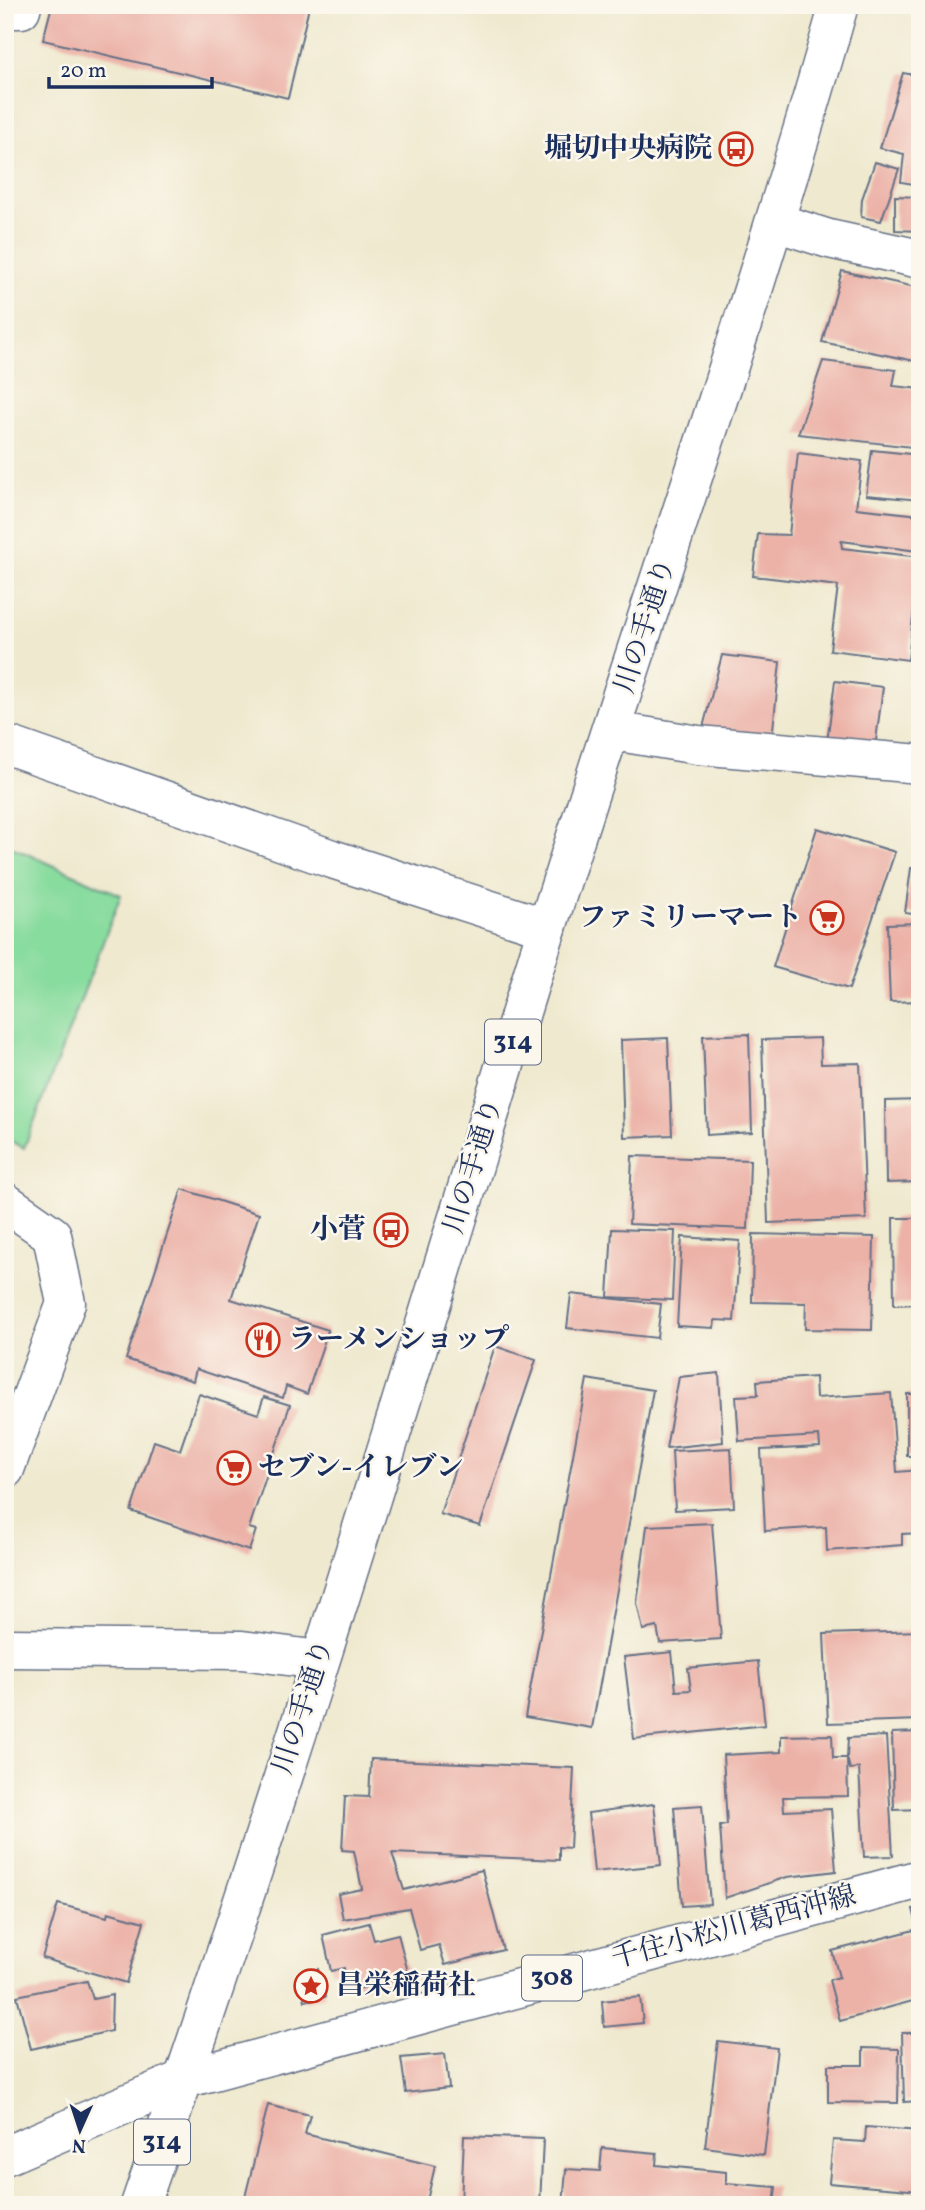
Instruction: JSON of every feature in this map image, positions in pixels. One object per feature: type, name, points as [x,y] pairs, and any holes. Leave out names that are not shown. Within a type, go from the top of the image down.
[{"type":"main road","points":[[5,9],[21,9],[22,5]]},
{"type":"main road","name":"川の手通り","points":[[140,2205],[184,2078],[319,1660],[547,928],[613,731],[775,222],[839,5]]},
{"type":"main road","points":[[775,222],[829,239],[920,259]]},
{"type":"main road","points":[[613,731],[698,745],[920,764]]},
{"type":"main road","points":[[8,753],[547,928]]},
{"type":"main road","points":[[5,1202],[52,1235],[66,1303],[5,1469]]},
{"type":"main road","points":[[5,1648],[242,1650],[319,1660]]},
{"type":"main road","name":"千住小松川葛西沖線","points":[[5,2156],[184,2078],[920,1879]]},
{"type":"green space","points":[[7,845],[121,895],[24,1148],[5,1138]]},
{"type":"building","points":[[52,5],[309,7],[288,98],[43,40]]},
{"type":"building","points":[[920,17],[920,34],[914,33]]},
{"type":"building","points":[[903,73],[920,76],[920,185],[901,182],[904,154],[880,148]]},
{"type":"building","points":[[875,162],[899,169],[881,221],[861,217],[862,199]]},
{"type":"building","points":[[895,196],[920,197],[920,231],[895,230]]},
{"type":"building","points":[[842,271],[920,288],[920,362],[822,342]]},
{"type":"building","points":[[823,361],[896,370],[893,386],[920,389],[920,448],[798,434]]},
{"type":"building","points":[[872,450],[920,455],[920,500],[866,495]]},
{"type":"building","points":[[798,453],[862,461],[856,508],[920,515],[918,551],[841,541],[842,548],[920,557],[908,660],[830,650],[838,586],[753,576],[758,534],[789,535]]},
{"type":"building","points":[[722,655],[780,662],[772,739],[701,735]]},
{"type":"building","points":[[835,681],[883,687],[875,748],[827,742]]},
{"type":"building","points":[[817,828],[895,852],[849,989],[773,967]]},
{"type":"building","points":[[911,868],[920,869],[920,915],[905,913]]},
{"type":"building","points":[[920,923],[920,1001],[890,1002],[887,924]]},
{"type":"building","points":[[749,1034],[752,1132],[707,1135],[703,1036]]},
{"type":"building","points":[[668,1038],[672,1135],[624,1137],[621,1040]]},
{"type":"building","points":[[820,1038],[821,1064],[860,1063],[866,1219],[768,1223],[762,1040]]},
{"type":"building","points":[[920,1100],[920,1182],[886,1183],[885,1101]]},
{"type":"building","points":[[632,1156],[750,1160],[748,1229],[629,1224]]},
{"type":"building","points":[[182,1189],[259,1214],[231,1299],[328,1330],[307,1394],[286,1386],[283,1398],[196,1369],[193,1381],[126,1359]]},
{"type":"building","points":[[893,1218],[920,1218],[920,1304],[894,1305]]},
{"type":"building","points":[[612,1229],[675,1231],[672,1300],[608,1297]]},
{"type":"building","points":[[753,1234],[874,1237],[872,1330],[805,1329],[806,1303],[752,1302]]},
{"type":"building","points":[[682,1237],[740,1241],[734,1321],[715,1320],[714,1328],[677,1326]]},
{"type":"building","points":[[571,1294],[661,1304],[657,1338],[567,1328]]},
{"type":"building","points":[[495,1346],[536,1360],[480,1526],[440,1514]]},
{"type":"building","points":[[719,1373],[723,1442],[666,1448],[679,1377]]},
{"type":"building","points":[[815,1377],[816,1398],[891,1393],[897,1472],[920,1470],[920,1533],[902,1534],[902,1545],[827,1551],[826,1527],[765,1531],[761,1450],[820,1447],[819,1436],[739,1441],[736,1396],[758,1395],[757,1381]]},
{"type":"building","points":[[587,1379],[653,1390],[592,1728],[525,1717]]},
{"type":"building","points":[[199,1394],[258,1414],[264,1397],[290,1405],[249,1528],[256,1530],[249,1551],[131,1511],[154,1441],[180,1450]]},
{"type":"building","points":[[907,1394],[920,1394],[920,1456],[907,1456]]},
{"type":"building","points":[[731,1448],[734,1507],[675,1510],[672,1451]]},
{"type":"building","points":[[712,1523],[721,1639],[660,1643],[657,1627],[643,1630],[637,1603],[647,1526]]},
{"type":"building","points":[[920,1631],[920,1720],[828,1723],[824,1634]]},
{"type":"building","points":[[672,1652],[676,1691],[691,1690],[688,1668],[758,1661],[765,1725],[634,1739],[624,1657]]},
{"type":"building","points":[[920,1732],[920,1809],[894,1810],[892,1733]]},
{"type":"building","points":[[832,1735],[833,1758],[847,1758],[848,1796],[783,1797],[784,1811],[831,1809],[836,1871],[787,1877],[725,1898],[720,1826],[727,1825],[723,1755],[781,1752],[781,1736]]},
{"type":"building","points":[[886,1736],[893,1856],[864,1857],[859,1768],[850,1769],[847,1758],[848,1738]]},
{"type":"building","points":[[371,1759],[574,1768],[570,1848],[559,1847],[559,1860],[392,1853],[404,1890],[482,1870],[503,1950],[445,1965],[439,1945],[420,1950],[409,1908],[343,1919],[338,1894],[362,1889],[354,1851],[342,1850],[345,1796],[369,1797]]},
{"type":"building","points":[[654,1804],[661,1865],[594,1872],[588,1813]]},
{"type":"building","points":[[702,1805],[710,1904],[682,1906],[674,1807]]},
{"type":"building","points":[[58,1904],[107,1917],[108,1912],[144,1922],[126,1983],[42,1958]]},
{"type":"building","points":[[920,1907],[920,1933],[919,1933],[913,1909]]},
{"type":"building","points":[[369,1923],[374,1940],[398,1934],[409,1976],[350,1991],[344,1968],[331,1971],[323,1935]]},
{"type":"building","points":[[914,1930],[920,1952],[920,1999],[840,2021],[829,1980],[839,1977],[832,1951]]},
{"type":"building","points":[[318,1969],[325,1997],[305,2001],[300,1974]]},
{"type":"building","points":[[87,1981],[93,1999],[112,1995],[111,2031],[31,2049],[17,1996]]},
{"type":"building","points":[[640,1997],[643,2023],[604,2027],[602,2001]]},
{"type":"building","points":[[902,2033],[920,2033],[920,2101],[904,2102]]},
{"type":"building","points":[[718,2041],[777,2048],[764,2155],[705,2147]]},
{"type":"building","points":[[863,2048],[899,2049],[898,2103],[828,2102],[828,2065],[863,2065]]},
{"type":"building","points":[[445,2054],[449,2088],[406,2093],[401,2058]]},
{"type":"building","points":[[268,2105],[310,2115],[305,2134],[435,2166],[426,2205],[257,2205],[244,2201]]},
{"type":"building","points":[[866,2127],[920,2131],[920,2191],[829,2183],[833,2140],[865,2142]]},
{"type":"building","points":[[464,2136],[543,2139],[540,2205],[461,2205]]},
{"type":"building","points":[[602,2148],[657,2153],[656,2165],[726,2172],[726,2183],[776,2187],[774,2205],[563,2205],[566,2169],[600,2171]]},
{"type":"place","name":"堀切中央病院","points":[[736,149]]},
{"type":"place","name":"ファミリーマート","points":[[827,918]]},
{"type":"place","name":"小菅","points":[[391,1230]]},
{"type":"place","name":"ラーメンショップ","points":[[263,1340]]},
{"type":"place","name":"セブン-イレブン","points":[[234,1468]]},
{"type":"place","name":"昌栄稲荷社","points":[[311,1986]]}]
